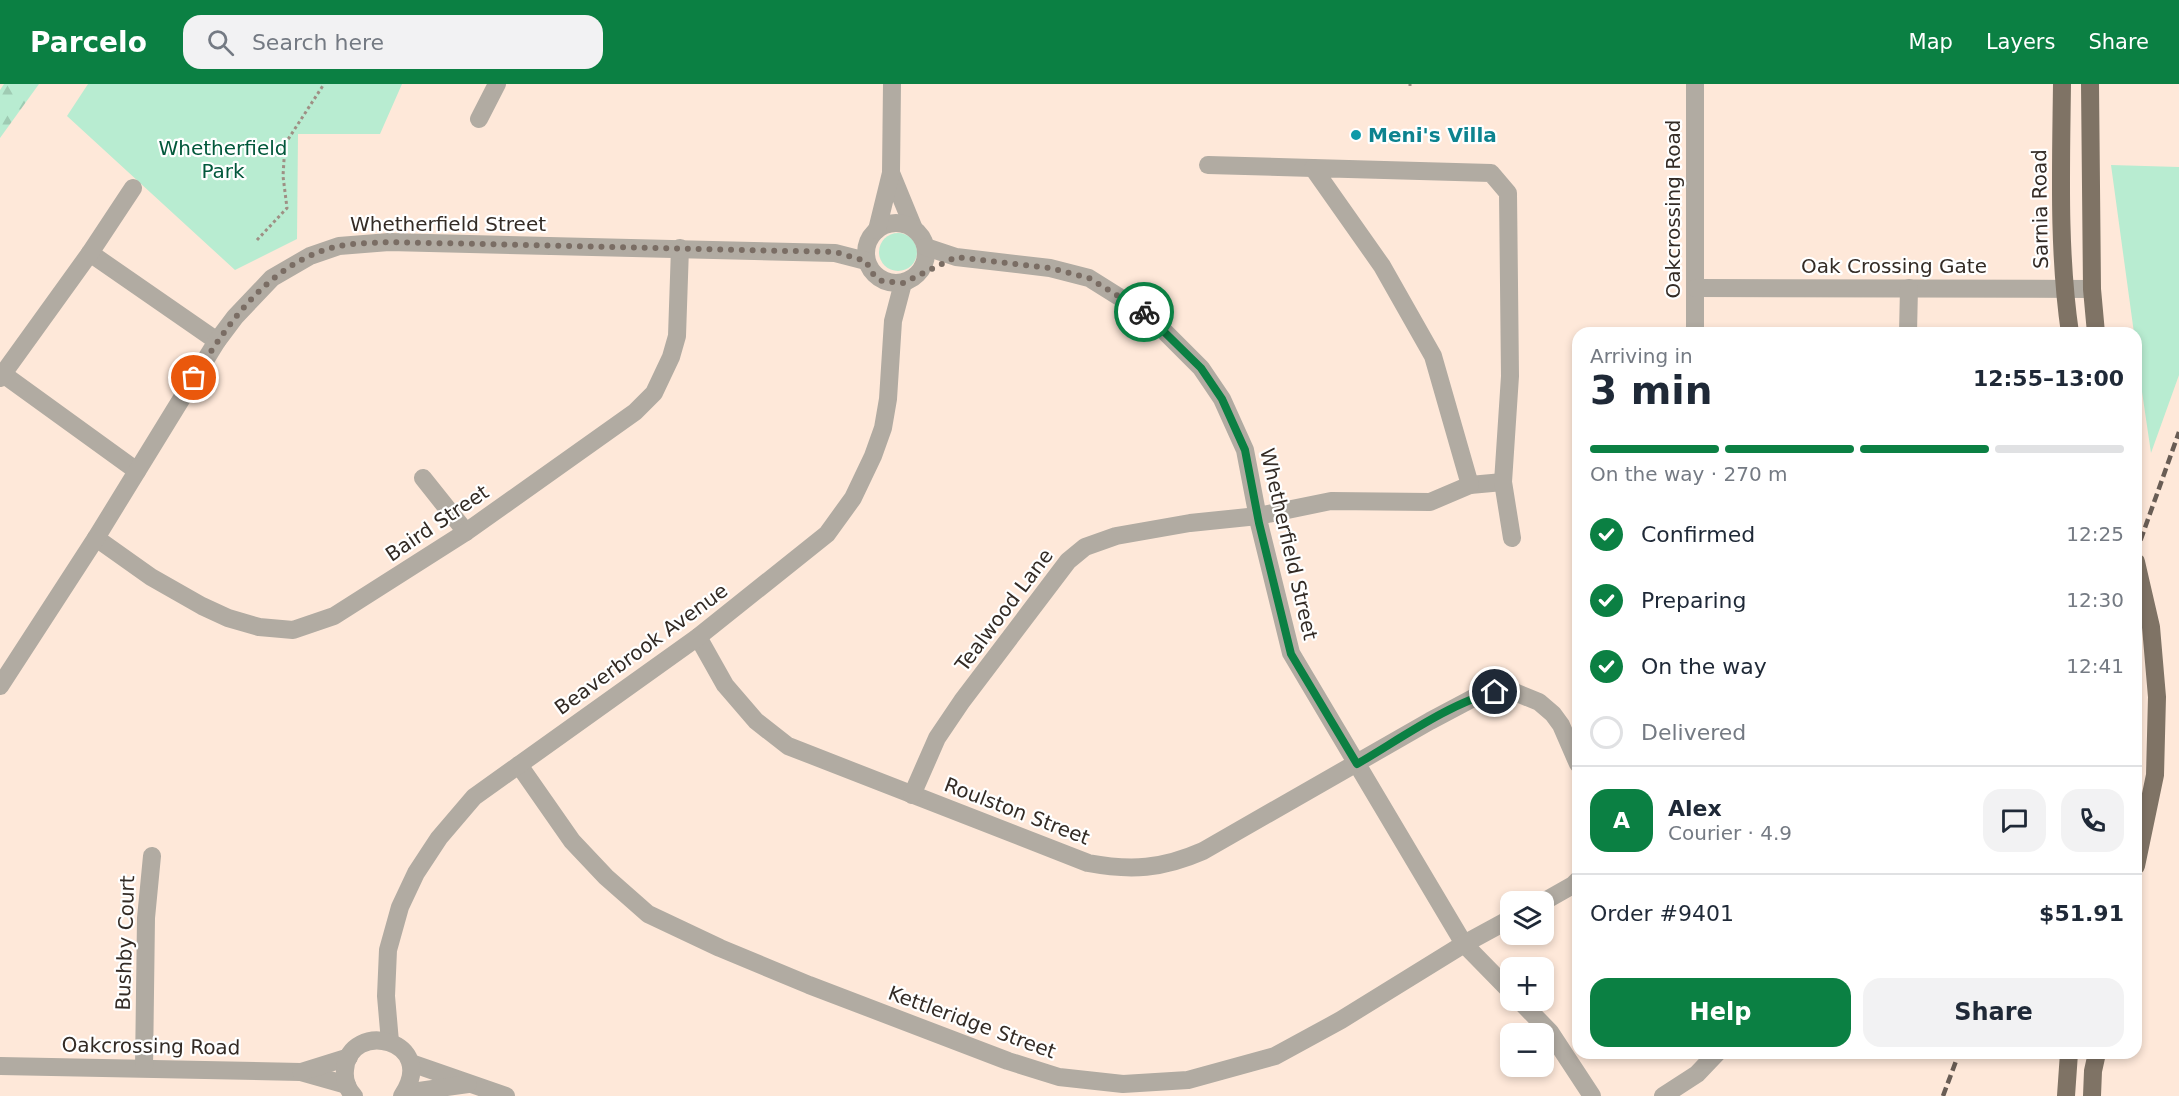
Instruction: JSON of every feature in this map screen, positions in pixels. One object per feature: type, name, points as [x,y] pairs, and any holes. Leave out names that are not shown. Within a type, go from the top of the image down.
[{"type":"main road","name":"Sarnia Road","points":[[2062,84],[2061,204],[2064,289],[2069,327]]},
{"type":"main road","points":[[2090,84],[2092,289],[2095,327]]},
{"type":"main road","points":[[2142,588],[2151,627],[2157,697],[2155,775],[2142,837]]},
{"type":"main road","points":[[2066,1096],[2069,1059]]},
{"type":"main road","points":[[2092,1096],[2096,1059]]},
{"type":"street","points":[[479,119],[497,84]]},
{"type":"street","points":[[892,84],[891,172],[873,234],[866,249],[866,261],[872,273],[882,281],[903,283],[919,273],[956,257]]},
{"type":"street","name":"Oakcrossing Road","points":[[1695,84],[1695,327]]},
{"type":"street","points":[[1208,165],[1491,173],[1508,193],[1510,376],[1503,482],[1512,538]]},
{"type":"street","points":[[1313,168],[1382,266],[1433,356],[1470,485]]},
{"type":"street","points":[[891,172],[914,229]]},
{"type":"street","points":[[133,188],[90,253],[1,376],[137,471]]},
{"type":"street","points":[[873,234],[888,224],[902,224],[920,234],[926,247],[925,263],[919,273]]},
{"type":"street","name":"Whetherfield Street","points":[[835,252],[873,234]]},
{"type":"street","name":"Whetherfield Street","points":[[0,686],[96,538],[217,341],[235,317],[272,278],[310,256],[339,246],[389,242],[835,252],[866,261]]},
{"type":"street","name":"Whetherfield Street","points":[[926,247],[956,257],[1050,268],[1089,278],[1148,315],[1201,368],[1222,399],[1245,450],[1258,516],[1291,654],[1464,944],[1500,981]]},
{"type":"street","name":"Baird Street","points":[[96,538],[151,577],[228,618],[260,627],[293,630],[334,616],[466,532],[635,412],[654,393],[671,357],[677,336],[680,248]]},
{"type":"street","points":[[90,253],[217,341]]},
{"type":"street","name":"Beaverbrook Avenue","points":[[882,281],[893,321]]},
{"type":"street","name":"Beaverbrook Avenue","points":[[390,1042],[386,996],[388,950],[400,907],[416,873],[439,838],[474,797],[698,638],[827,534],[853,498],[884,428],[893,321],[903,283]]},
{"type":"street","name":"Oak Crossing Gate","points":[[1696,288],[2092,289]]},
{"type":"street","points":[[1908,327],[1909,288]]},
{"type":"street","points":[[423,478],[466,532]]},
{"type":"street","name":"Tealwood Lane","points":[[912,795],[937,738],[962,701],[1068,561],[1085,547],[1116,536],[1190,523],[1258,516],[1331,501],[1430,502],[1470,485],[1503,482]]},
{"type":"street","name":"Roulston Street","points":[[698,638],[725,685],[756,721],[788,746],[1088,863],[1117,869],[1132,869],[1181,861],[1203,851],[1479,695],[1512,691],[1539,702],[1553,714],[1561,725],[1572,750]]},
{"type":"street","name":"Kettleridge Street","points":[[519,765],[572,841],[606,877],[648,914],[720,948],[809,985],[1008,1061],[1059,1077],[1123,1084],[1188,1080],[1275,1056],[1341,1020],[1500,924]]},
{"type":"street","name":"Bushby Court","points":[[144,1068],[146,918],[152,856]]},
{"type":"street","points":[[1554,895],[1572,884]]},
{"type":"street","name":"Beaverbrook Avenue","points":[[371,1041],[386,996]]},
{"type":"street","points":[[1530,1011],[1550,1032],[1592,1096]]},
{"type":"street","points":[[371,1041],[390,1042],[401,1048],[411,1062],[413,1075],[404,1094]]},
{"type":"street","name":"Oakcrossing Road","points":[[0,1066],[301,1072],[349,1057],[362,1044],[371,1041]]},
{"type":"street","points":[[349,1057],[345,1066],[350,1091]]},
{"type":"street","points":[[1662,1096],[1697,1074],[1711,1059]]},
{"type":"street","points":[[411,1062],[506,1096]]},
{"type":"street","name":"Oakcrossing Road","points":[[301,1072],[350,1091]]},
{"type":"street","points":[[404,1094],[473,1084]]},
{"type":"path","points":[[257,240],[288,208],[283,176],[285,144],[324,84]]},
{"type":"green space","points":[[4,84],[39,84],[0,138],[0,90]]},
{"type":"green space","name":"Whetherfield Park","points":[[88,84],[402,84],[380,134],[298,134],[297,239],[235,270],[67,116]]},
{"type":"green space","points":[[2111,165],[2179,167],[2179,375],[2151,453],[2142,392],[2142,327],[2133,327]]},
{"type":"green space","points":[[898,233],[912,238],[917,252],[912,266],[898,271],[884,266],[879,252],[884,238]]},
{"type":"railway","points":[[2142,536],[2179,432]]},
{"type":"railway","points":[[1943,1096],[1957,1059]]},
{"type":"way so far","points":[[194,378],[235,317],[272,278],[310,256],[339,246],[389,242],[835,252],[866,261],[872,273],[882,281],[903,283],[919,273],[956,257],[1050,268],[1089,278],[1144,312]]},
{"type":"place","name":"Meni's Villa","points":[[1356,135]]},
{"type":"route","points":[[1144,312],[1201,368],[1222,399],[1245,450],[1259,523],[1291,654],[1357,764],[1479,695],[1495,692]]}]
